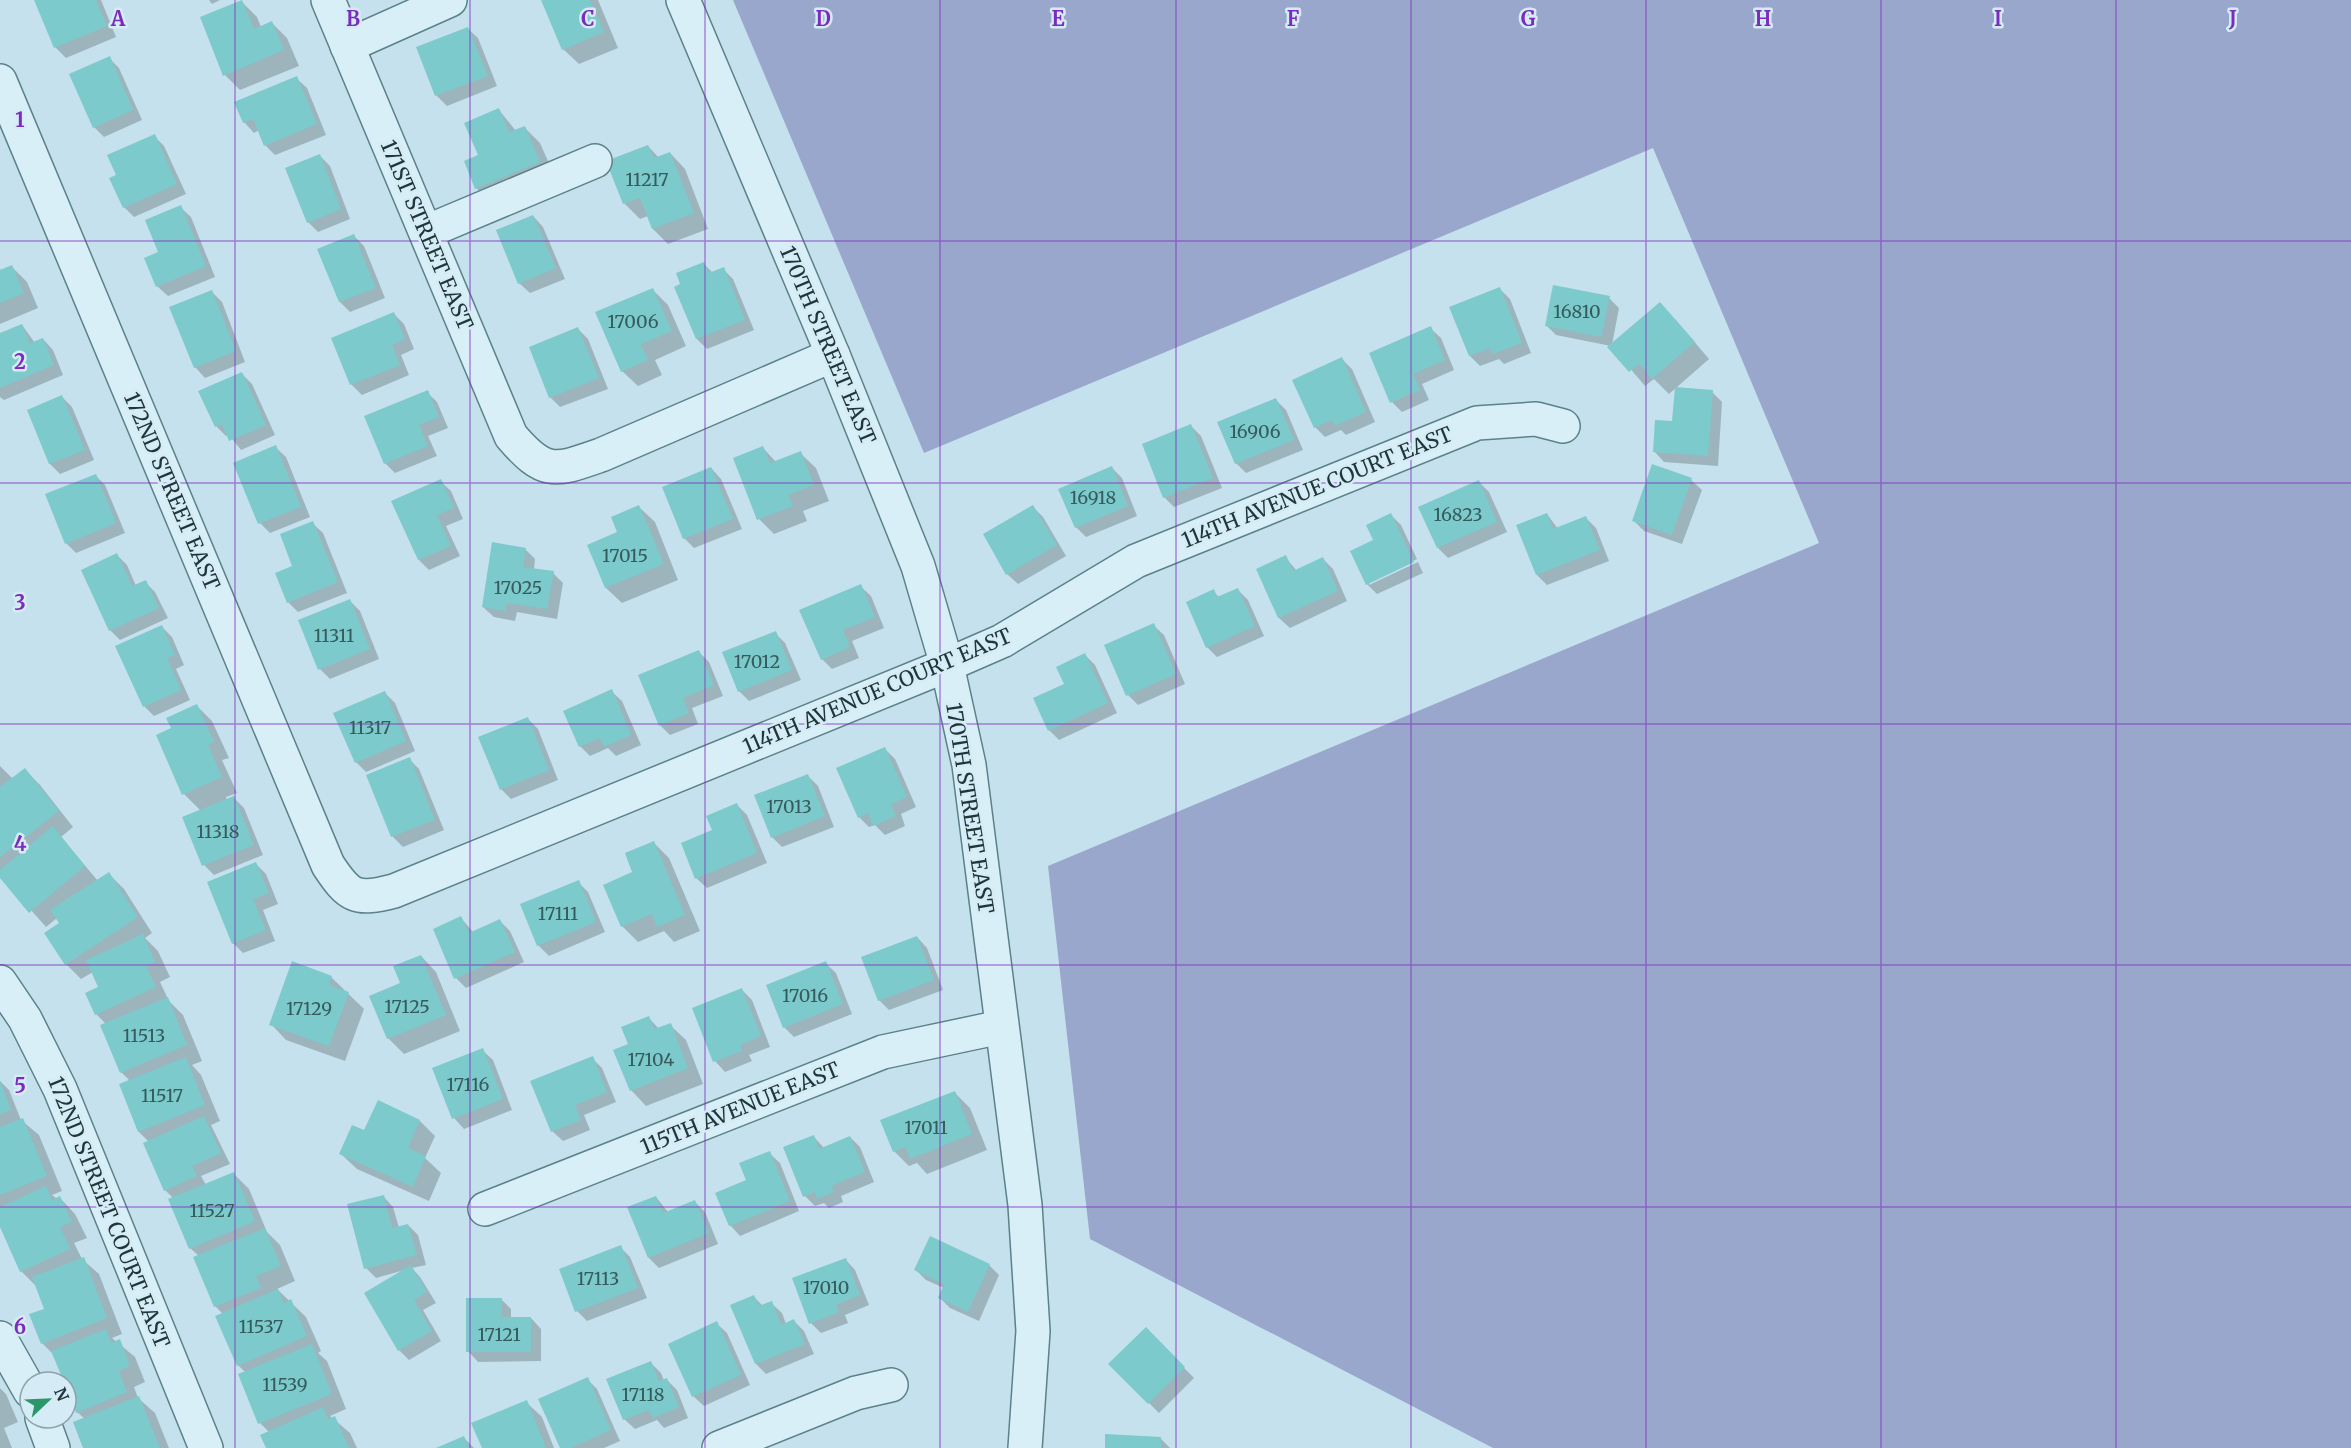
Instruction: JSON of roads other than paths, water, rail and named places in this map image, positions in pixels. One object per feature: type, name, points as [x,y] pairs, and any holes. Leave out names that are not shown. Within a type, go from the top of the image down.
[{"type":"street","name":"171ST STREET EAST","points":[[328,0],[511,436],[537,463],[551,467],[568,466],[601,455],[834,356]]},
{"type":"street","points":[[347,46],[450,0]]},
{"type":"street","name":"170TH STREET EAST","points":[[683,0],[834,356],[918,566],[947,666],[969,765],[1026,1205],[1033,1331],[1025,1448]]},
{"type":"street","name":"172ND STREET EAST","points":[[0,81],[328,865],[343,887],[352,895]]},
{"type":"street","points":[[426,232],[595,161]]},
{"type":"street","name":"114TH AVENUE COURT EAST","points":[[352,895],[370,897],[394,891],[947,666],[1002,641],[1136,561],[1477,423],[1536,419],[1563,426]]},
{"type":"street","name":"172ND STREET COURT EAST","points":[[0,982],[24,1019],[60,1089],[206,1448]]},
{"type":"street","name":"115TH AVENUE EAST","points":[[485,1209],[884,1052],[1001,1026]]},
{"type":"street","points":[[0,1338],[18,1370]]},
{"type":"street","points":[[719,1448],[856,1393],[891,1385]]},
{"type":"street","points":[[46,1430],[53,1448]]}]
